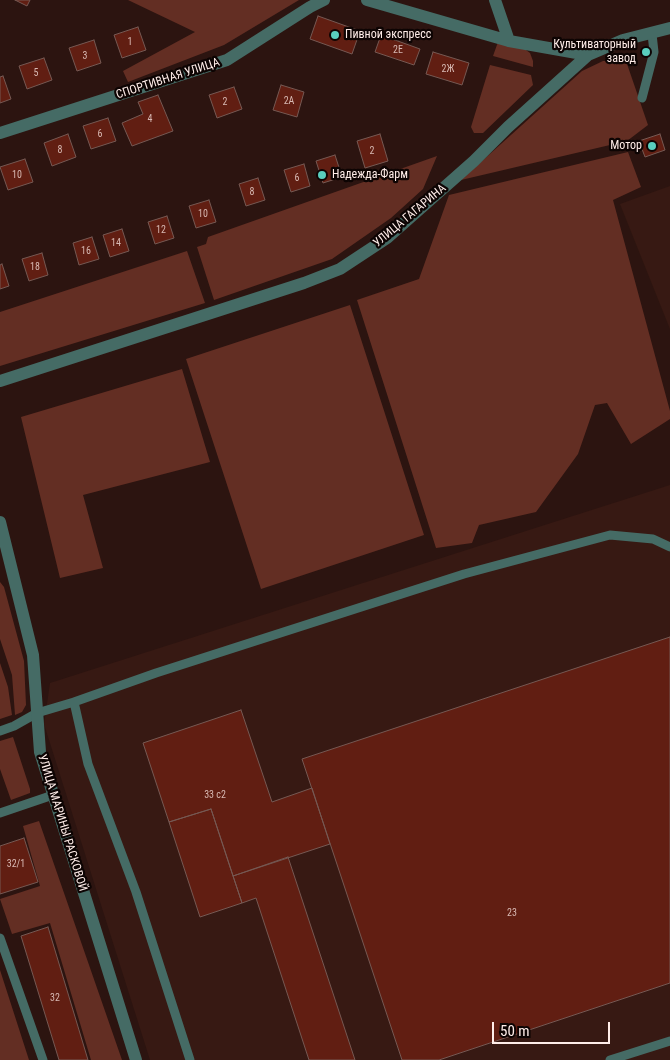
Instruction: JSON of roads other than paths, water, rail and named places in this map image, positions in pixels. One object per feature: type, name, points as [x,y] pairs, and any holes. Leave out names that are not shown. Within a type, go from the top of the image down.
[{"type":"street","name":"СПОРТИВНАЯ УЛИЦА","points":[[0,133],[227,60],[324,0]]},
{"type":"street","points":[[367,0],[389,3],[509,41],[588,55]]},
{"type":"street","points":[[495,0],[509,41]]},
{"type":"street","name":"УЛИЦА ГАГАРИНА","points":[[0,381],[304,283],[340,269],[394,231],[474,161],[508,127],[588,55],[623,40],[670,28]]},
{"type":"street","name":"УЛИЦА МАРИНЫ РАСКОВОЙ","points":[[0,522],[33,654],[40,752],[136,1060]]},
{"type":"lane","points":[[642,98],[654,52],[652,34]]},
{"type":"lane","points":[[0,731],[14,726],[37,713],[464,574],[610,535],[653,539],[670,547]]},
{"type":"lane","points":[[74,702],[88,764],[136,892],[190,1060]]},
{"type":"lane","points":[[0,813],[53,795]]},
{"type":"lane","points":[[0,938],[43,1060]]},
{"type":"lane","points":[[610,1060],[670,1041]]},
{"type":"place","name":"Пивной экспресс","points":[[335,35]]},
{"type":"place","name":"Культиваторный завод","points":[[646,52]]},
{"type":"place","name":"Мотор","points":[[652,146]]},
{"type":"place","name":"Надежда-Фарм","points":[[322,175]]}]
